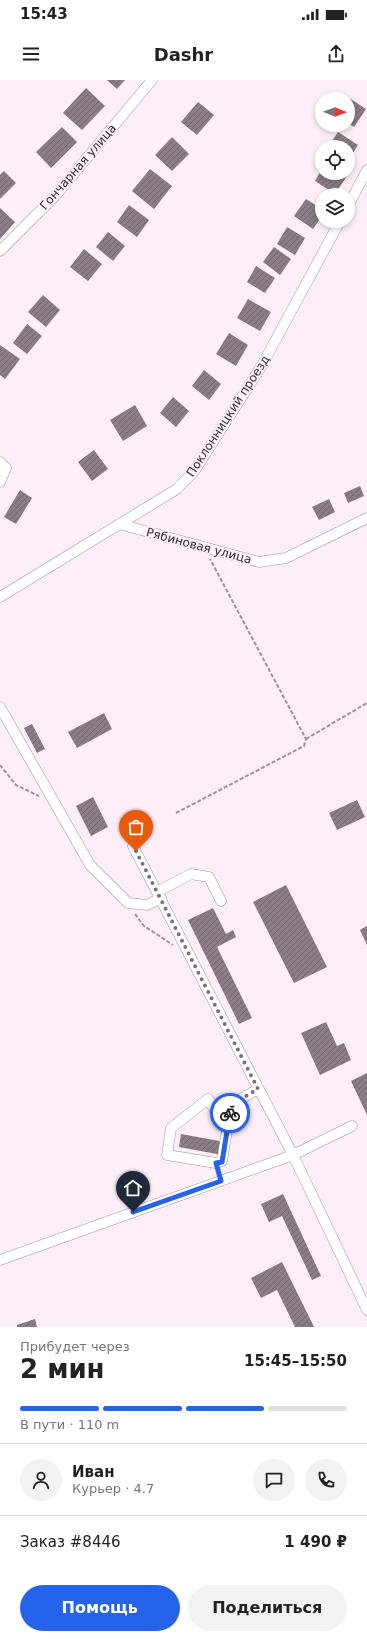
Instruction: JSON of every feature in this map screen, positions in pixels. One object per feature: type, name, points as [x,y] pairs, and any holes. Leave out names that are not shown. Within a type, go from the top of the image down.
[{"type":"street","name":"Гончарная улица","points":[[0,251],[56,195],[152,80]]},
{"type":"street","points":[[355,193],[367,170]]},
{"type":"street","name":"Поклонницкий проезд","points":[[0,597],[177,489],[195,470],[261,367],[336,228]]},
{"type":"street","points":[[0,462],[6,468],[0,482]]},
{"type":"street","name":"Рябиновая улица","points":[[119,524],[259,562],[286,558],[367,518]]},
{"type":"street","points":[[0,707],[90,865],[128,903],[147,904],[191,874],[209,877],[222,902]]},
{"type":"street","points":[[133,846],[293,1155],[367,1310]]},
{"type":"street","points":[[227,1107],[258,1089]]},
{"type":"street","points":[[208,1099],[215,1110],[225,1104],[230,1112],[222,1162],[216,1163],[167,1155],[171,1128],[208,1099]]},
{"type":"street","points":[[0,1260],[293,1155],[352,1126]]},
{"type":"street","points":[[216,1163],[221,1181]]},
{"type":"path","points":[[204,547],[306,739]]},
{"type":"path","points":[[176,813],[304,746],[306,739],[367,703]]},
{"type":"path","points":[[0,765],[16,785],[53,802]]},
{"type":"path","points":[[128,903],[144,926],[190,955]]},
{"type":"building","points":[[107,80],[125,80],[117,89]]},
{"type":"building","points":[[86,88],[105,106],[82,130],[63,113]]},
{"type":"building","points":[[198,102],[214,115],[197,135],[181,122]]},
{"type":"building","points":[[355,102],[366,109],[355,126]]},
{"type":"building","points":[[62,127],[77,142],[51,168],[36,152]]},
{"type":"building","points":[[338,132],[350,140],[333,140]]},
{"type":"building","points":[[172,137],[189,154],[172,171],[155,155]]},
{"type":"building","points":[[355,143],[358,145],[355,150]]},
{"type":"building","points":[[150,169],[172,186],[154,209],[132,191]]},
{"type":"building","points":[[4,171],[16,183],[0,199],[0,175]]},
{"type":"building","points":[[344,180],[339,188],[326,188],[315,181]]},
{"type":"building","points":[[306,199],[315,205],[315,226],[313,229],[294,216]]},
{"type":"building","points":[[129,205],[149,220],[137,237],[117,222]]},
{"type":"building","points":[[0,208],[15,222],[0,239]]},
{"type":"building","points":[[287,227],[305,238],[295,255],[277,244]]},
{"type":"building","points":[[108,232],[125,246],[113,261],[96,247]]},
{"type":"building","points":[[274,247],[291,259],[280,275],[263,262]]},
{"type":"building","points":[[84,249],[102,264],[88,281],[70,267]]},
{"type":"building","points":[[256,266],[275,278],[265,293],[247,282]]},
{"type":"building","points":[[43,295],[60,310],[46,327],[28,312]]},
{"type":"building","points":[[248,299],[271,312],[260,331],[237,318]]},
{"type":"building","points":[[27,324],[42,336],[27,354],[13,343]]},
{"type":"building","points":[[229,333],[248,345],[236,366],[216,354]]},
{"type":"building","points":[[0,345],[20,359],[5,379],[0,375]]},
{"type":"building","points":[[204,370],[221,384],[209,400],[192,386]]},
{"type":"building","points":[[173,397],[189,411],[176,427],[160,413]]},
{"type":"building","points":[[135,405],[147,426],[123,441],[110,420]]},
{"type":"building","points":[[94,450],[108,469],[92,481],[78,462]]},
{"type":"building","points":[[360,486],[364,496],[348,503],[344,493]]},
{"type":"building","points":[[20,490],[32,498],[16,524],[4,517]]},
{"type":"building","points":[[329,499],[335,512],[319,520],[312,507]]},
{"type":"building","points":[[104,713],[112,729],[77,748],[68,732]]},
{"type":"building","points":[[32,724],[45,749],[37,753],[24,728]]},
{"type":"building","points":[[93,797],[108,827],[91,836],[76,806]]},
{"type":"building","points":[[357,800],[365,817],[337,830],[329,813]]},
{"type":"building","points":[[286,885],[327,967],[294,983],[253,902]]},
{"type":"building","points":[[213,908],[226,934],[233,930],[236,937],[217,947],[252,1018],[239,1024],[188,920]]},
{"type":"building","points":[[367,926],[367,945],[360,930]]},
{"type":"building","points":[[326,1022],[337,1046],[344,1043],[351,1060],[320,1075],[301,1033]]},
{"type":"building","points":[[367,1073],[367,1115],[351,1081]]},
{"type":"building","points":[[181,1134],[225,1142],[222,1155],[179,1147]]},
{"type":"building","points":[[283,1194],[321,1276],[312,1280],[282,1216],[269,1222],[261,1204]]},
{"type":"building","points":[[282,1262],[314,1327],[295,1327],[277,1290],[261,1298],[251,1278]]},
{"type":"building","points":[[35,1319],[37,1327],[17,1327],[17,1325]]},
{"type":"way so far","points":[[136,851],[258,1089],[227,1107],[230,1113]]},
{"type":"route","points":[[133,1212],[221,1181],[216,1163],[222,1162],[230,1113]]}]
